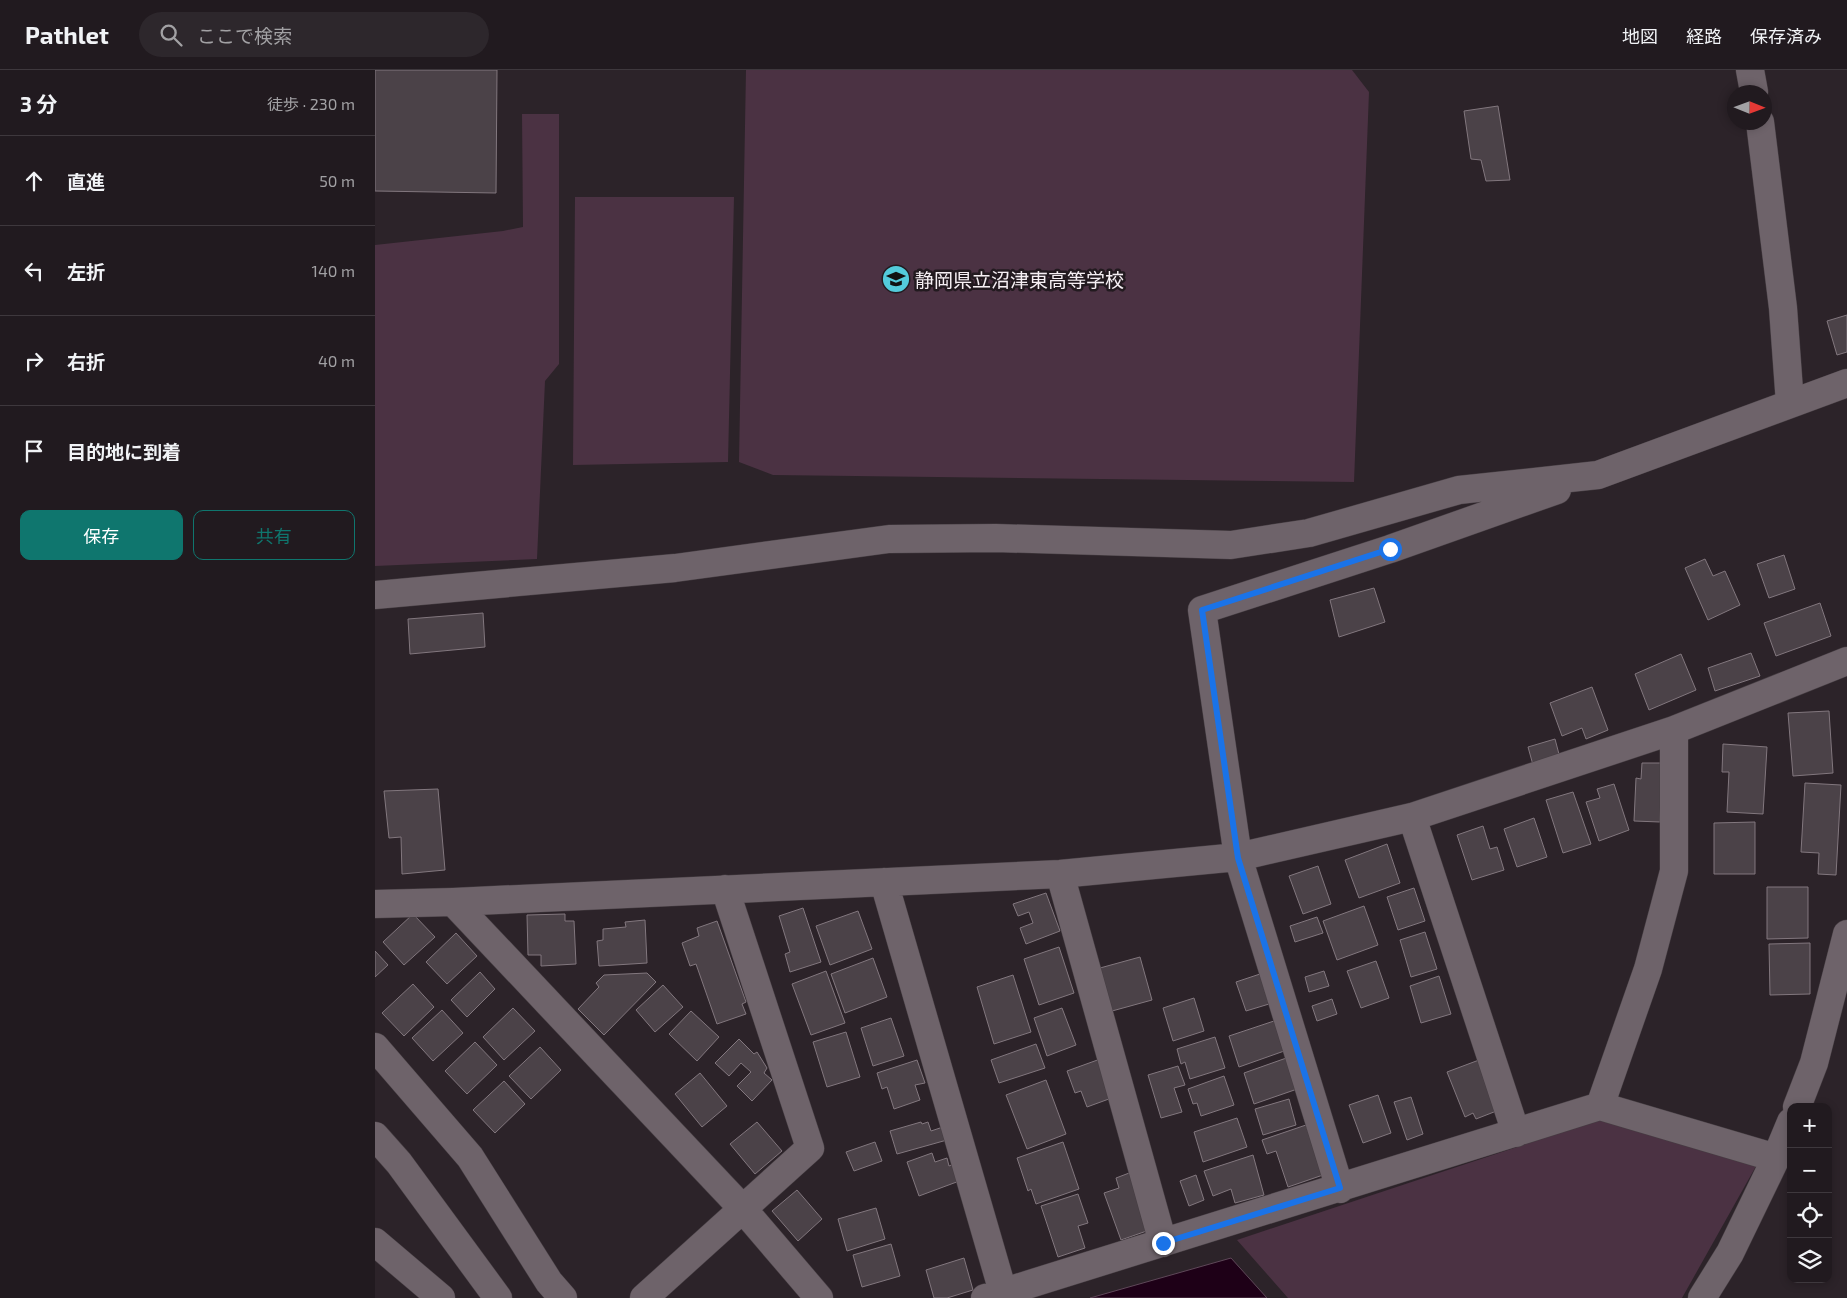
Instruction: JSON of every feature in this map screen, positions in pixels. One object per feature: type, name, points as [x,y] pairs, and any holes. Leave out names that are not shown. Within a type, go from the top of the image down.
[{"type":"street","points":[[1750,70],[1753,85]]},
{"type":"street","points":[[1760,130],[1783,308],[1790,404]]},
{"type":"street","points":[[1340,1188],[1238,858],[1202,610],[1390,549],[1599,475],[1847,383]]},
{"type":"street","points":[[375,595],[675,568],[889,539],[996,538],[1231,545],[1309,533],[1459,490],[1599,475]]},
{"type":"street","points":[[375,904],[1060,874],[1238,858],[1412,817],[1674,730],[1847,661]]},
{"type":"street","points":[[1600,1106],[1648,969],[1674,870],[1674,730]]},
{"type":"street","points":[[1412,817],[1516,1133]]},
{"type":"street","points":[[1060,874],[1163,1243]]},
{"type":"street","points":[[884,882],[994,1295],[1600,1106],[1777,1158]]},
{"type":"street","points":[[644,1298],[810,1148],[725,889]]},
{"type":"street","points":[[453,902],[742,1208],[819,1298]]},
{"type":"street","points":[[1799,1103],[1814,1063],[1847,934]]},
{"type":"street","points":[[375,1047],[470,1156],[549,1282],[563,1298]]},
{"type":"street","points":[[1702,1298],[1730,1253],[1777,1158],[1787,1132]]},
{"type":"street","points":[[375,1136],[399,1163],[498,1298]]},
{"type":"street","points":[[375,1242],[441,1298]]},
{"type":"shaded area","points":[[746,70],[1352,70],[1369,92],[1354,482],[773,475],[739,462]]},
{"type":"shaded area","points":[[522,114],[559,114],[559,364],[545,381],[537,559],[375,566],[375,245],[503,231],[523,227]]},
{"type":"shaded area","points":[[575,197],[734,197],[728,462],[573,465]]},
{"type":"shaded area","points":[[1607,1117],[1760,1159],[1682,1298],[1288,1298],[1237,1240]]},
{"type":"shaded area","points":[[1231,1258],[1267,1298],[1090,1298]]},
{"type":"building","points":[[375,70],[497,70],[496,193],[375,191]]},
{"type":"building","points":[[1498,106],[1510,180],[1486,181],[1481,160],[1471,159],[1464,111]]},
{"type":"building","points":[[1847,315],[1847,352],[1837,355],[1827,321]]},
{"type":"building","points":[[1784,555],[1795,589],[1769,598],[1757,564]]},
{"type":"building","points":[[1705,559],[1713,576],[1725,571],[1740,605],[1708,620],[1685,568]]},
{"type":"building","points":[[1374,588],[1385,622],[1339,637],[1330,600]]},
{"type":"building","points":[[1820,603],[1831,636],[1776,656],[1764,623]]},
{"type":"building","points":[[483,613],[485,647],[410,654],[408,619]]},
{"type":"building","points":[[1751,653],[1760,676],[1715,691],[1708,668]]},
{"type":"building","points":[[1681,654],[1696,690],[1649,710],[1635,674]]},
{"type":"building","points":[[1592,687],[1608,730],[1586,739],[1582,728],[1562,736],[1550,703]]},
{"type":"building","points":[[1829,711],[1833,773],[1793,776],[1788,713]]},
{"type":"building","points":[[1555,739],[1560,758],[1533,765],[1528,747]]},
{"type":"building","points":[[1723,744],[1767,747],[1763,814],[1727,812],[1729,772],[1722,772]]},
{"type":"building","points":[[1642,763],[1662,763],[1660,822],[1634,821],[1636,778],[1641,779]]},
{"type":"building","points":[[1805,783],[1841,785],[1836,875],[1818,874],[1819,853],[1801,852]]},
{"type":"building","points":[[1614,784],[1629,830],[1599,841],[1586,802],[1600,798],[1597,789]]},
{"type":"building","points":[[438,789],[445,870],[402,874],[401,837],[389,838],[384,791]]},
{"type":"building","points":[[1573,792],[1591,844],[1563,853],[1546,800]]},
{"type":"building","points":[[1534,818],[1547,857],[1517,867],[1504,829]]},
{"type":"building","points":[[1755,822],[1755,874],[1714,874],[1714,823]]},
{"type":"building","points":[[1483,826],[1490,849],[1497,847],[1504,870],[1472,880],[1457,835]]},
{"type":"building","points":[[1387,844],[1400,883],[1359,898],[1345,860]]},
{"type":"building","points":[[1318,866],[1331,904],[1303,914],[1289,876]]},
{"type":"building","points":[[1767,887],[1808,887],[1808,938],[1767,939]]},
{"type":"building","points":[[1414,888],[1425,921],[1398,930],[1387,897]]},
{"type":"building","points":[[1046,893],[1060,931],[1026,944],[1020,928],[1033,923],[1029,912],[1018,916],[1013,904]]},
{"type":"building","points":[[1364,906],[1378,945],[1337,960],[1323,921]]},
{"type":"building","points":[[803,908],[821,962],[790,972],[785,954],[790,952],[779,916]]},
{"type":"building","points":[[858,911],[872,949],[830,965],[816,926]]},
{"type":"building","points":[[413,914],[435,937],[404,965],[383,942]]},
{"type":"building","points":[[565,914],[565,921],[574,921],[576,964],[541,966],[541,955],[528,955],[527,915]]},
{"type":"building","points":[[1317,917],[1323,933],[1295,942],[1290,926]]},
{"type":"building","points":[[645,920],[647,963],[599,966],[597,941],[603,940],[603,929],[626,927],[625,922]]},
{"type":"building","points":[[717,921],[746,1002],[742,1004],[746,1014],[717,1024],[696,964],[690,966],[682,943],[699,936],[697,928]]},
{"type":"building","points":[[1425,932],[1437,969],[1411,977],[1400,940]]},
{"type":"building","points":[[456,933],[477,956],[447,984],[426,962]]},
{"type":"building","points":[[1810,943],[1810,994],[1770,995],[1769,944]]},
{"type":"building","points":[[1059,947],[1074,993],[1039,1005],[1024,959]]},
{"type":"building","points":[[375,951],[388,965],[375,977]]},
{"type":"building","points":[[1140,957],[1152,1000],[1112,1011],[1100,968]]},
{"type":"building","points":[[873,958],[887,997],[845,1013],[831,974]]},
{"type":"building","points":[[1376,961],[1389,998],[1361,1008],[1347,971]]},
{"type":"building","points":[[826,971],[845,1023],[811,1035],[792,984]]},
{"type":"building","points":[[1324,971],[1329,986],[1309,992],[1305,977]]},
{"type":"building","points":[[480,972],[495,989],[467,1017],[451,1000]]},
{"type":"building","points":[[647,973],[656,982],[604,1035],[578,1009],[599,987],[596,983],[604,975]]},
{"type":"building","points":[[1260,974],[1269,1004],[1246,1011],[1236,982]]},
{"type":"building","points":[[1013,975],[1031,1032],[994,1044],[977,987]]},
{"type":"building","points":[[1439,976],[1451,1014],[1421,1023],[1410,986]]},
{"type":"building","points":[[413,984],[434,1007],[404,1036],[382,1013]]},
{"type":"building","points":[[663,985],[683,1007],[655,1032],[636,1010]]},
{"type":"building","points":[[1194,998],[1204,1031],[1173,1041],[1163,1008]]},
{"type":"building","points":[[1332,999],[1337,1014],[1317,1021],[1312,1006]]},
{"type":"building","points":[[513,1008],[535,1031],[504,1060],[483,1037]]},
{"type":"building","points":[[1062,1008],[1076,1045],[1047,1056],[1034,1018]]},
{"type":"building","points":[[442,1010],[463,1033],[433,1061],[412,1038]]},
{"type":"building","points":[[691,1011],[719,1037],[697,1061],[669,1034]]},
{"type":"building","points":[[891,1018],[904,1056],[873,1066],[861,1028]]},
{"type":"building","points":[[1277,1020],[1287,1050],[1239,1067],[1229,1036]]},
{"type":"building","points":[[846,1032],[860,1077],[827,1087],[813,1042]]},
{"type":"building","points":[[1215,1037],[1225,1068],[1190,1079],[1185,1062],[1181,1064],[1177,1049]]},
{"type":"building","points":[[739,1039],[754,1054],[757,1052],[767,1068],[764,1073],[772,1080],[752,1101],[737,1086],[751,1072],[741,1063],[729,1076],[715,1063]]},
{"type":"building","points":[[475,1042],[497,1065],[467,1094],[445,1071]]},
{"type":"building","points":[[1036,1044],[1045,1068],[999,1083],[991,1060]]},
{"type":"building","points":[[540,1047],[561,1070],[531,1099],[509,1076]]},
{"type":"building","points":[[1292,1056],[1303,1087],[1254,1104],[1244,1073]]},
{"type":"building","points":[[1487,1057],[1499,1110],[1476,1119],[1473,1113],[1465,1117],[1447,1072]]},
{"type":"building","points":[[1103,1058],[1117,1096],[1087,1107],[1081,1091],[1075,1093],[1067,1071]]},
{"type":"building","points":[[917,1060],[925,1083],[915,1085],[920,1100],[894,1109],[887,1087],[882,1089],[877,1073]]},
{"type":"building","points":[[1178,1066],[1185,1085],[1174,1088],[1182,1112],[1161,1118],[1148,1075]]},
{"type":"building","points":[[700,1073],[727,1106],[702,1127],[675,1094]]},
{"type":"building","points":[[1224,1076],[1234,1105],[1201,1116],[1197,1103],[1193,1104],[1188,1089]]},
{"type":"building","points":[[1046,1080],[1066,1134],[1027,1149],[1006,1095]]},
{"type":"building","points":[[504,1081],[525,1104],[495,1133],[473,1110]]},
{"type":"building","points":[[1378,1095],[1391,1133],[1363,1143],[1349,1105]]},
{"type":"building","points":[[1411,1097],[1423,1134],[1407,1140],[1394,1102]]},
{"type":"building","points":[[1289,1099],[1296,1125],[1263,1135],[1255,1109]]},
{"type":"building","points":[[1237,1118],[1247,1147],[1203,1162],[1194,1132]]},
{"type":"building","points":[[757,1122],[782,1151],[755,1174],[730,1144]]},
{"type":"building","points":[[921,1122],[922,1124],[928,1122],[931,1131],[943,1127],[947,1140],[897,1154],[890,1131]]},
{"type":"building","points":[[1306,1125],[1323,1175],[1288,1187],[1276,1151],[1267,1154],[1262,1140]]},
{"type":"building","points":[[875,1142],[882,1161],[854,1171],[846,1152]]},
{"type":"building","points":[[1063,1142],[1079,1189],[1036,1204],[1031,1189],[1028,1191],[1017,1158]]},
{"type":"building","points":[[932,1153],[935,1162],[947,1158],[949,1166],[956,1163],[962,1180],[919,1196],[907,1162]]},
{"type":"building","points":[[1253,1155],[1264,1195],[1235,1203],[1231,1189],[1213,1196],[1204,1171]]},
{"type":"building","points":[[1137,1170],[1158,1227],[1121,1240],[1104,1193],[1119,1188],[1116,1178]]},
{"type":"building","points":[[1196,1175],[1204,1200],[1189,1206],[1180,1181]]},
{"type":"building","points":[[797,1190],[822,1219],[798,1241],[772,1211]]},
{"type":"building","points":[[1078,1194],[1088,1223],[1078,1226],[1085,1248],[1058,1257],[1041,1206]]},
{"type":"building","points":[[876,1208],[885,1239],[847,1251],[838,1219]]},
{"type":"building","points":[[891,1244],[900,1276],[862,1287],[853,1255]]},
{"type":"building","points":[[964,1258],[973,1290],[947,1298],[934,1298],[926,1270]]},
{"type":"place","name":"静岡県立沼津東高等学校","points":[[896,279]]},
{"type":"route","points":[[1163,1243],[1340,1188],[1238,858],[1202,610],[1390,549]]}]
